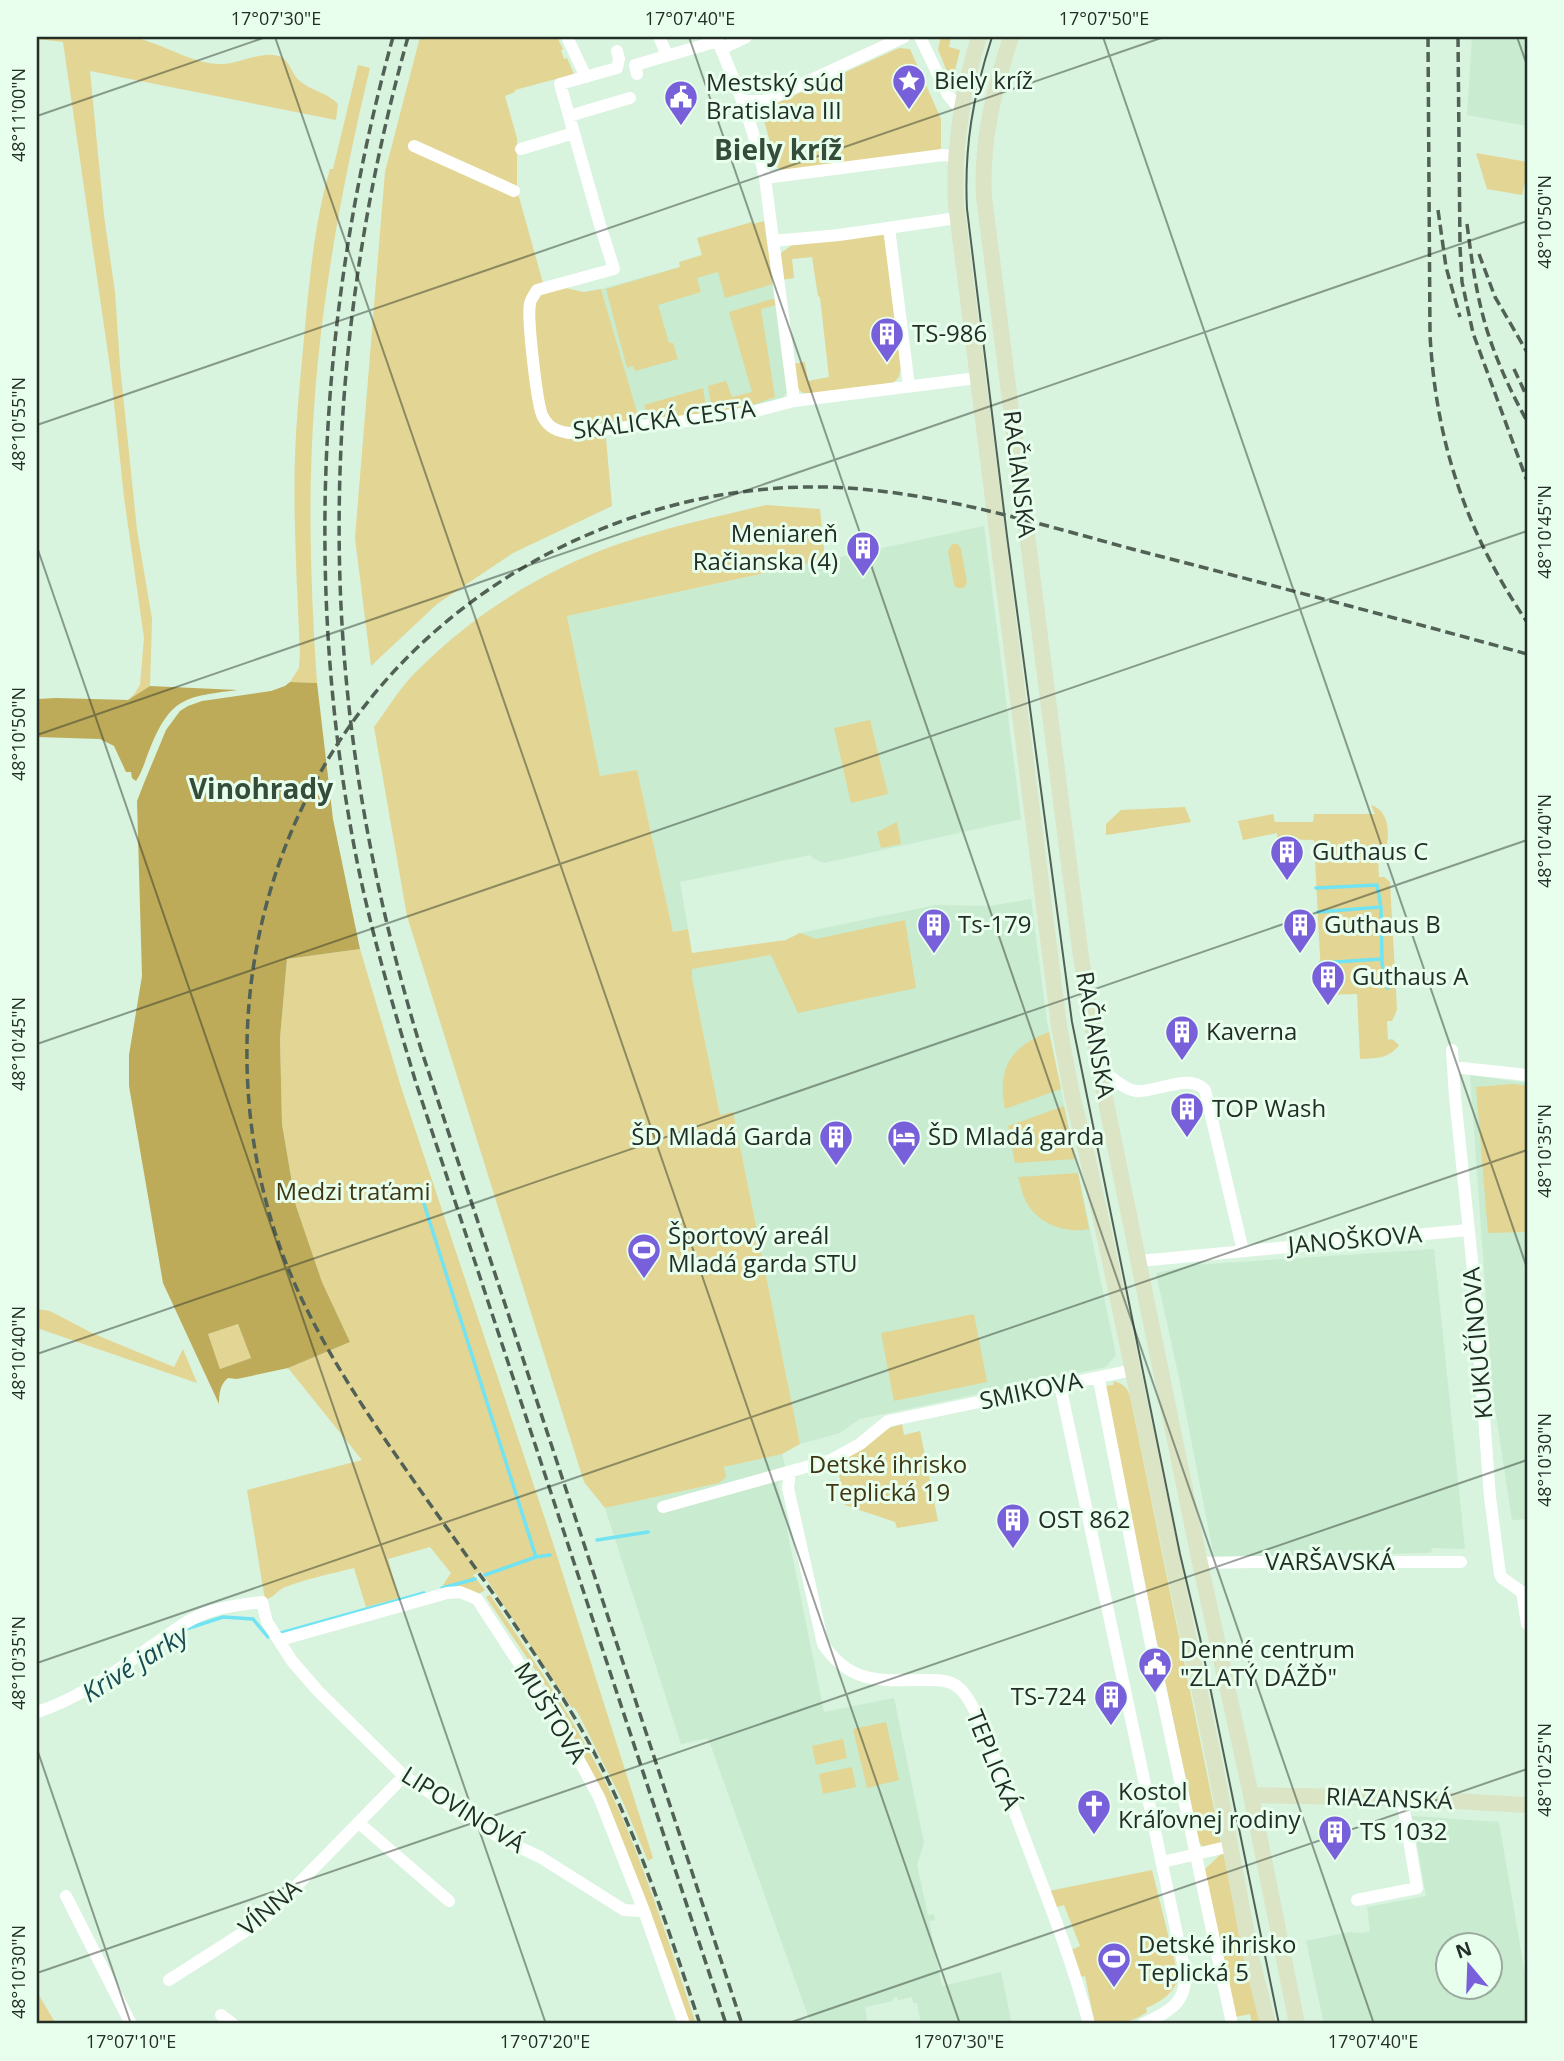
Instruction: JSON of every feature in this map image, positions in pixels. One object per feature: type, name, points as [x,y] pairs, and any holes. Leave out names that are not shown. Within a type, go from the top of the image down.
[{"type":"main road","name":"RAČIANSKA","points":[[979,37],[960,109],[955,156],[957,218],[1059,1026],[1214,1760],[1252,1961],[1268,2024]]},
{"type":"main road","name":"RAČIANSKA","points":[[1011,37],[994,93],[986,133],[985,208],[1070,875],[1098,1068],[1297,2024]]},
{"type":"main road","name":"RIAZANSKÁ","points":[[1251,1794],[1527,1805]]},
{"type":"street","points":[[568,37],[586,77]]},
{"type":"street","points":[[659,37],[667,55]]},
{"type":"street","points":[[637,74],[635,65],[746,37]]},
{"type":"street","points":[[743,101],[770,99],[904,37]]},
{"type":"street","points":[[920,37],[948,95],[960,109]]},
{"type":"street","points":[[718,42],[758,144],[765,178],[794,401]]},
{"type":"street","points":[[521,149],[574,133],[560,84],[617,68],[620,59],[617,51]]},
{"type":"street","points":[[569,116],[630,98]]},
{"type":"street","name":"SKALICKÁ CESTA","points":[[574,133],[614,270],[537,290],[530,304],[539,408],[548,424],[557,431],[588,432],[706,419],[748,413],[794,401],[977,378]]},
{"type":"street","points":[[414,146],[514,191]]},
{"type":"street","points":[[765,178],[928,156],[955,156]]},
{"type":"street","points":[[773,241],[957,218]]},
{"type":"street","points":[[889,228],[909,386]]},
{"type":"street","name":"KUKUČÍNOVA","points":[[1452,1050],[1473,1270],[1490,1497],[1500,1574],[1502,1578],[1525,1588],[1527,1624]]},
{"type":"street","points":[[1453,1067],[1527,1075]]},
{"type":"street","points":[[1098,1068],[1136,1091],[1182,1083],[1202,1086],[1219,1140],[1244,1251]]},
{"type":"street","name":"JANOŠKOVA","points":[[1139,1261],[1468,1230]]},
{"type":"street","name":"SMIKOVA","points":[[663,1507],[831,1460],[860,1444],[888,1420],[1133,1370]]},
{"type":"street","points":[[1060,1385],[1185,1972],[1184,1991],[1176,2004],[1143,2024]]},
{"type":"street","points":[[1100,1385],[1150,1640],[1231,2019]]},
{"type":"street","name":"TEPLICKÁ","points":[[790,1473],[788,1489],[823,1644],[854,1674],[877,1681],[951,1682],[965,1693],[992,1752],[1040,1878],[1077,1980],[1089,2024]]},
{"type":"street","name":"VARŠAVSKÁ","points":[[1200,1563],[1461,1562]]},
{"type":"street","name":"MUŠTOVÁ","points":[[281,1640],[447,1593],[460,1592],[477,1600],[562,1729],[585,1770],[621,1848],[684,2024]]},
{"type":"street","name":"LIPOVINOVÁ","points":[[37,1712],[60,1704],[95,1685],[185,1623],[209,1612],[261,1602],[267,1622],[292,1661],[318,1691],[404,1776],[502,1839],[540,1857],[624,1910],[644,1911]]},
{"type":"street","name":"VÍNNA","points":[[169,1980],[263,1920],[404,1776]]},
{"type":"street","points":[[1357,1900],[1417,1888],[1402,1798]]},
{"type":"street","points":[[359,1823],[449,1901]]},
{"type":"street","points":[[1167,1861],[1222,1848]]},
{"type":"street","points":[[66,1896],[130,2021]]},
{"type":"street","points":[[221,2015],[233,2024]]},
{"type":"shaded area","points":[[1472,37],[1527,37],[1527,126],[1467,115]]},
{"type":"shaded area","points":[[770,254],[787,392],[780,401],[640,422],[601,289],[680,267],[686,281]]},
{"type":"shaded area","points":[[984,526],[1021,819],[824,863],[810,855],[680,882],[688,929],[673,932],[637,770],[600,777],[567,616]]},
{"type":"shaded area","points":[[290,682],[317,683],[333,819],[360,949],[287,959],[280,1038],[282,1124],[296,1206],[322,1282],[350,1342],[288,1368],[237,1379],[228,1378],[220,1390],[219,1404],[163,1283],[129,1086],[129,1055],[142,976],[137,801],[166,730],[180,711],[202,701],[271,691]],"holes":[[[238,1324],[251,1358],[220,1369],[208,1334]]]},
{"type":"shaded area","points":[[150,686],[237,690],[193,698],[174,708],[159,730],[136,781],[131,772],[126,772],[114,746],[100,739],[37,737],[37,699],[128,700]]},
{"type":"shaded area","points":[[1031,899],[1047,1022],[1116,1355],[1106,1367],[860,1419],[840,1433],[800,1444],[733,1113],[720,1115],[692,968],[771,955],[786,940],[800,933],[936,905],[990,906]]},
{"type":"shaded area","points":[[1470,1075],[1527,1083],[1527,1519],[1512,1520],[1493,1396]]},
{"type":"shaded area","points":[[1434,1249],[1465,1549],[1433,1548],[1430,1553],[1214,1557],[1156,1273],[1193,1265]]},
{"type":"shaded area","points":[[782,1454],[785,1465],[778,1485],[824,1712],[894,1698],[924,1843],[917,1865],[928,1915],[934,1914],[935,1920],[929,1921],[942,1986],[1001,1972],[1012,2024],[921,2024],[917,2003],[913,2003],[912,1997],[898,2000],[897,1997],[893,1998],[893,2001],[865,2007],[868,2024],[811,2024],[708,1738],[681,1744],[605,1508],[719,1483],[724,1467]]},
{"type":"shaded area","points":[[1412,1816],[1499,1822],[1527,1986],[1527,2024],[1324,2024],[1306,1941],[1370,1931],[1367,1907],[1426,1896]]},
{"type":"green space","points":[[37,37],[129,37],[198,61],[222,64],[274,55],[284,59],[301,82],[338,104],[336,120],[90,71],[104,216],[115,292],[137,530],[152,619],[150,686],[128,700],[140,685],[144,638],[124,497],[111,374],[63,42]]},
{"type":"green space","points":[[420,37],[557,37],[564,59],[567,58],[574,74],[515,90],[505,96],[517,138],[517,190],[543,283],[584,292],[601,289],[640,422],[605,427],[612,506],[513,553],[437,604],[371,666],[355,538],[385,172]]},
{"type":"green space","points":[[941,37],[951,37],[949,47],[960,50],[954,74],[951,75],[947,72],[938,49]]},
{"type":"green space","points":[[899,48],[910,49],[941,119],[941,150],[784,171],[777,167],[763,117],[775,104]]},
{"type":"green space","points":[[358,65],[370,68],[334,244],[321,334],[313,424],[311,554],[317,683],[290,682],[299,668],[300,653],[295,544],[295,461],[309,287],[320,208],[330,169],[333,169]]},
{"type":"green space","points":[[1476,153],[1527,162],[1522,195],[1487,189]]},
{"type":"green space","points":[[764,221],[773,284],[725,298],[718,272],[697,278],[701,292],[658,305],[669,343],[673,343],[678,359],[635,371],[633,366],[627,368],[606,289],[680,267],[679,262],[702,255],[697,238]]},
{"type":"green space","points":[[885,234],[902,363],[899,377],[892,384],[803,393],[797,387],[792,364],[805,362],[808,381],[829,377],[820,297],[812,257],[792,259],[794,278],[781,280],[777,256],[792,245]]},
{"type":"green space","points":[[776,300],[777,305],[761,309],[775,397],[744,408],[717,411],[711,404],[708,386],[726,381],[732,397],[752,392],[729,312]]},
{"type":"green space","points":[[703,388],[707,413],[654,420],[644,405]]},
{"type":"green space","name":"Športový areál Mladá garda STU","points":[[766,505],[820,509],[825,560],[567,616],[600,776],[637,770],[673,932],[688,929],[692,953],[786,940],[800,933],[816,939],[905,920],[916,988],[798,1013],[771,955],[692,969],[720,1115],[733,1112],[800,1444],[782,1454],[724,1467],[726,1477],[719,1483],[605,1508],[584,1482],[407,916],[374,727],[413,674],[470,625],[524,588],[563,567],[612,546],[663,530]]},
{"type":"green space","points":[[952,544],[958,544],[961,549],[967,582],[964,588],[954,585],[948,551]]},
{"type":"green space","points":[[870,720],[888,794],[851,803],[834,728]]},
{"type":"green space","points":[[1371,805],[1383,813],[1388,827],[1383,858],[1378,859],[1379,877],[1390,882],[1397,1010],[1392,1021],[1387,1021],[1388,1040],[1392,1039],[1399,1045],[1386,1055],[1360,1059],[1357,994],[1322,995],[1314,840],[1277,839],[1277,833],[1243,840],[1238,821],[1273,814],[1275,822],[1313,822],[1314,814],[1375,814]]},
{"type":"green space","points":[[1185,807],[1191,822],[1106,835],[1106,824],[1121,810]]},
{"type":"green space","points":[[897,822],[901,844],[881,848],[877,832]]},
{"type":"green space","name":"Medzi traťami","points":[[360,949],[401,1087],[551,1537],[653,1858],[648,1861],[623,1802],[579,1715],[481,1571],[473,1575],[485,1590],[477,1595],[449,1590],[443,1585],[451,1573],[430,1547],[388,1559],[399,1598],[366,1607],[354,1568],[291,1585],[265,1600],[247,1490],[362,1460],[288,1368],[350,1342],[322,1282],[296,1206],[282,1124],[280,1038],[287,959]]},
{"type":"green space","points":[[1049,1032],[1061,1089],[1005,1109],[1003,1082],[1009,1061],[1025,1045]]},
{"type":"green space","points":[[1513,1084],[1527,1086],[1527,1232],[1488,1233],[1476,1087]]},
{"type":"green space","points":[[1064,1106],[1075,1159],[1015,1163],[1008,1126]]},
{"type":"green space","points":[[1078,1173],[1089,1229],[1063,1229],[1038,1217],[1025,1200],[1018,1177]]},
{"type":"green space","points":[[37,1309],[50,1311],[94,1334],[174,1367],[183,1349],[197,1383],[37,1328]]},
{"type":"green space","points":[[974,1314],[987,1382],[894,1401],[881,1333]]},
{"type":"green space","points":[[238,1324],[251,1358],[220,1369],[208,1334]]},
{"type":"green space","points":[[1114,1381],[1124,1386],[1130,1396],[1221,1843],[1203,1847],[1199,1842],[1103,1386],[1113,1385]]},
{"type":"green space","name":"Detské ihrisko Teplická 19","points":[[902,1424],[904,1435],[920,1431],[938,1521],[897,1528],[895,1522],[845,1505],[837,1464],[886,1429]]},
{"type":"green space","points":[[490,1595],[564,1708],[613,1798],[646,1877],[696,2024],[689,2024],[652,1920],[544,1695],[550,1692],[486,1597]]},
{"type":"green space","points":[[886,1722],[899,1780],[867,1788],[853,1729]]},
{"type":"green space","points":[[843,1739],[847,1758],[816,1765],[812,1746]]},
{"type":"green space","points":[[852,1767],[856,1787],[823,1794],[819,1774]]},
{"type":"green space","points":[[1223,1852],[1261,2024],[1252,2024],[1250,2014],[1235,2017],[1204,1870]]},
{"type":"green space","points":[[1152,1870],[1179,1979],[1169,1993],[1146,2008],[1147,2012],[1141,2016],[1122,2023],[1095,2024],[1085,1976],[1081,1977],[1071,1950],[1080,1946],[1064,1905],[1054,1908],[1049,1891]]},
{"type":"green space","points":[[37,1992],[56,2024],[37,2024]]},
{"type":"waterway","points":[[1316,888],[1377,885],[1381,907],[1382,964],[1388,988]]},
{"type":"waterway","points":[[1318,912],[1381,907]]},
{"type":"waterway","points":[[1320,963],[1381,959]]},
{"type":"waterway","points":[[418,1185],[536,1557],[550,1555]]},
{"type":"waterway","points":[[597,1540],[648,1532]]},
{"type":"waterway","points":[[485,1575],[536,1557]]},
{"type":"waterway","name":"Krivé jarky","points":[[442,1588],[475,1579]]},
{"type":"waterway","name":"Krivé jarky","points":[[281,1633],[424,1593]]},
{"type":"waterway","name":"Krivé jarky","points":[[186,1629],[223,1617],[253,1619],[268,1637]]},
{"type":"tram line","points":[[992,37],[971,122],[967,209],[1007,536],[1072,1022],[1279,2024]]},
{"type":"railway","points":[[393,37],[368,137],[349,238],[335,339],[327,442],[325,544],[329,647],[339,749],[355,851],[375,938],[416,1083],[726,2024]]},
{"type":"railway","points":[[408,37],[388,114],[358,270],[342,428],[340,587],[350,715],[364,811],[383,907],[421,1049],[742,2024]]},
{"type":"railway","points":[[1428,37],[1430,335],[1439,413],[1447,450],[1471,520],[1487,554],[1527,622]]},
{"type":"railway","points":[[1458,37],[1462,282],[1473,333],[1527,481]]},
{"type":"railway","points":[[1438,210],[1446,267],[1460,317]]},
{"type":"railway","points":[[1467,224],[1475,282],[1487,329],[1502,370],[1527,421]]},
{"type":"railway","points":[[1479,254],[1495,297],[1527,352]]},
{"type":"railway","points":[[1514,369],[1527,397]]},
{"type":"railway","points":[[700,2024],[644,1864],[611,1785],[591,1747],[532,1650],[355,1394],[307,1309],[281,1250],[264,1193],[253,1134],[247,1075],[248,1016],[255,957],[268,899],[287,842],[312,788],[353,721],[404,661],[462,609],[527,566],[597,531],[671,506],[748,491],[826,487],[865,489],[942,501],[1019,518],[1527,654]]},
{"type":"place","name":"Biely kríž","points":[[909,111]]},
{"type":"place","name":"Mestský súd Bratislava III","points":[[681,127]]},
{"type":"place","name":"TS-986","points":[[887,364]]},
{"type":"place","name":"Meniareň Račianska (4)","points":[[863,578]]},
{"type":"place","name":"Guthaus C","points":[[1287,882]]},
{"type":"place","name":"Ts-179","points":[[934,955]]},
{"type":"place","name":"Guthaus B","points":[[1300,955]]},
{"type":"place","name":"Guthaus A","points":[[1328,1007]]},
{"type":"place","name":"Kaverna","points":[[1182,1062]]},
{"type":"place","name":"TOP Wash","points":[[1187,1139]]},
{"type":"place","name":"ŠD Mladá Garda","points":[[836,1167]]},
{"type":"place","name":"ŠD Mladá garda","points":[[904,1167]]},
{"type":"place","name":"Športový areál Mladá garda STU","points":[[644,1280]]},
{"type":"place","name":"OST 862","points":[[1013,1550]]},
{"type":"place","name":"Denné centrum \"ZLATÝ DÁŽĎ\"","points":[[1155,1694]]},
{"type":"place","name":"TS-724","points":[[1111,1727]]},
{"type":"place","name":"Kostol Kráľovnej rodiny","points":[[1094,1836]]},
{"type":"place","name":"TS 1032","points":[[1335,1862]]},
{"type":"place","name":"Detské ihrisko Teplická 5","points":[[1114,1989]]},
{"type":"district","name":"Biely kríž","points":[[778,150]]},
{"type":"district","name":"Vinohrady","points":[[261,789]]}]
